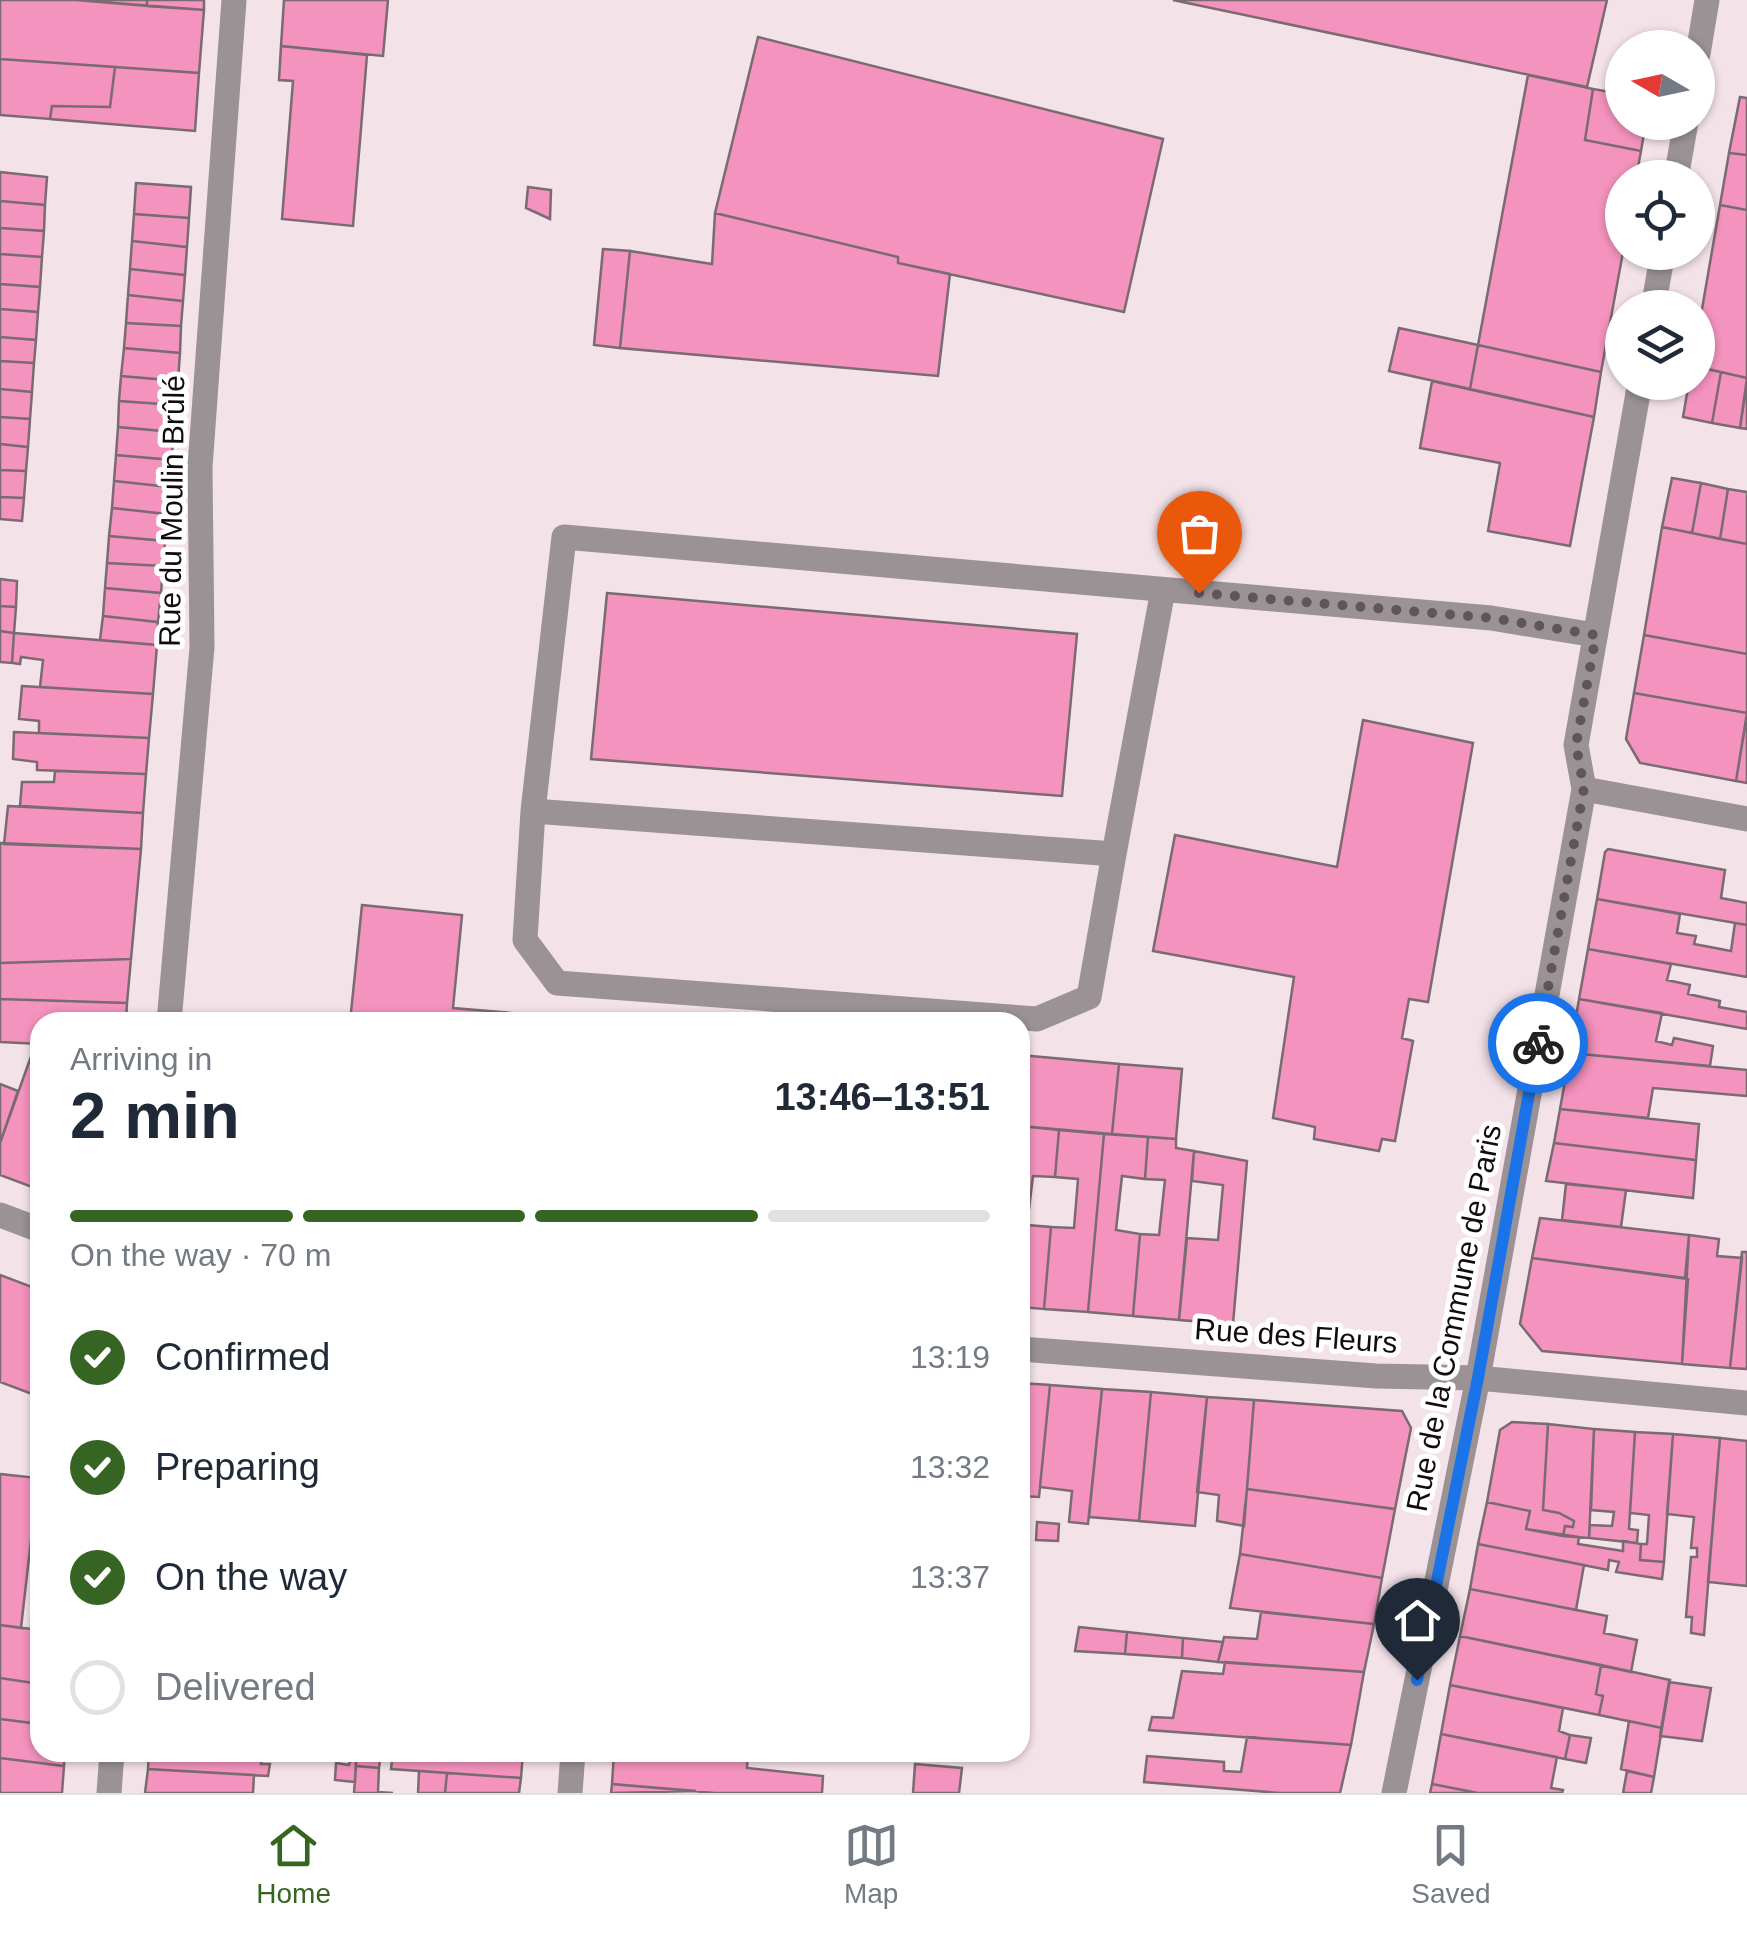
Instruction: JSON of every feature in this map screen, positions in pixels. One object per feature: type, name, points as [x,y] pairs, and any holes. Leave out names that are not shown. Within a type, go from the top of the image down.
[{"type":"street","name":"Rue du Moulin Brûlé","points":[[170,1012],[202,647],[200,467],[234,0]]},
{"type":"street","points":[[1702,30],[1707,0]]},
{"type":"street","name":"Rue de la Commune de Paris","points":[[1394,1793],[1478,1378],[1584,788],[1576,745],[1637,400]]},
{"type":"street","points":[[939,1012],[557,983],[525,940],[533,811],[564,537],[1491,618],[1596,635]]},
{"type":"street","points":[[1030,1019],[1089,997],[1163,590]]},
{"type":"street","points":[[1584,788],[1747,819]]},
{"type":"street","points":[[533,811],[1114,854]]},
{"type":"street","points":[[0,1215],[30,1226]]},
{"type":"street","name":"Rue des Fleurs","points":[[1030,1350],[1359,1375],[1478,1378],[1747,1403]]},
{"type":"street","points":[[109,1793],[111,1762]]},
{"type":"street","points":[[570,1793],[572,1762]]},
{"type":"building","points":[[0,0],[76,0],[204,10],[199,73],[0,59]]},
{"type":"building","points":[[76,0],[147,0],[147,6]]},
{"type":"building","points":[[147,0],[204,0],[204,10],[147,6]]},
{"type":"building","points":[[284,0],[388,0],[383,56],[281,46]]},
{"type":"building","points":[[1173,0],[1607,0],[1587,87]]},
{"type":"building","points":[[758,37],[1163,139],[1124,312],[898,263],[898,257],[715,213]]},
{"type":"building","points":[[281,46],[367,55],[353,226],[282,219],[293,81],[279,80]]},
{"type":"building","points":[[0,59],[115,67],[110,107],[52,106],[50,119],[0,115]]},
{"type":"building","points":[[115,67],[199,73],[195,131],[50,119],[52,106],[110,107]]},
{"type":"building","points":[[1528,75],[1593,89],[1585,140],[1641,151],[1639,160],[1605,160],[1605,270],[1620,270],[1616,290],[1605,290],[1601,372],[1478,345]]},
{"type":"building","points":[[1593,89],[1605,91],[1605,140],[1643,140],[1641,151],[1585,140]]},
{"type":"building","points":[[1740,97],[1747,98],[1747,155],[1729,153]]},
{"type":"building","points":[[1729,153],[1747,155],[1747,210],[1720,205]]},
{"type":"building","points":[[0,172],[47,177],[45,205],[0,201]]},
{"type":"building","points":[[136,183],[191,187],[189,218],[134,214]]},
{"type":"building","points":[[528,187],[551,190],[550,219],[526,208]]},
{"type":"building","points":[[0,201],[45,205],[44,231],[0,228]]},
{"type":"building","points":[[1720,205],[1747,210],[1747,378],[1715,371],[1715,290],[1705,290],[1709,270],[1715,270]]},
{"type":"building","points":[[715,213],[898,257],[898,263],[950,274],[938,376],[620,348],[630,251],[712,264]]},
{"type":"building","points":[[134,214],[189,218],[187,247],[132,241]]},
{"type":"building","points":[[0,228],[44,231],[42,257],[0,254]]},
{"type":"building","points":[[132,241],[187,247],[185,275],[130,269]]},
{"type":"building","points":[[603,249],[630,251],[620,348],[594,345]]},
{"type":"building","points":[[0,254],[42,257],[40,287],[0,284]]},
{"type":"building","points":[[130,269],[185,275],[183,301],[128,295]]},
{"type":"building","points":[[0,284],[40,287],[38,312],[0,309]]},
{"type":"building","points":[[128,295],[183,301],[181,326],[126,323]]},
{"type":"building","points":[[0,309],[38,312],[36,340],[0,337]]},
{"type":"building","points":[[126,323],[181,326],[180,353],[124,348]]},
{"type":"building","points":[[1399,328],[1478,345],[1470,389],[1389,371]]},
{"type":"building","points":[[0,337],[36,340],[34,363],[0,361]]},
{"type":"building","points":[[1478,345],[1601,372],[1594,417],[1470,389]]},
{"type":"building","points":[[124,348],[180,353],[178,381],[121,376]]},
{"type":"building","points":[[0,361],[34,363],[32,392],[0,389]]},
{"type":"building","points":[[1715,371],[1721,372],[1712,423],[1683,417],[1686,400],[1715,400]]},
{"type":"building","points":[[1721,372],[1747,378],[1740,428],[1712,423]]},
{"type":"building","points":[[121,376],[178,381],[175,405],[119,401]]},
{"type":"building","points":[[1432,381],[1594,417],[1570,546],[1488,531],[1500,463],[1420,448]]},
{"type":"building","points":[[1747,382],[1747,429],[1740,428]]},
{"type":"building","points":[[0,389],[32,392],[30,419],[0,417]]},
{"type":"building","points":[[119,401],[175,405],[173,432],[118,427]]},
{"type":"building","points":[[0,417],[30,419],[28,447],[0,444]]},
{"type":"building","points":[[118,427],[173,432],[172,460],[116,455]]},
{"type":"building","points":[[0,444],[28,447],[26,471],[0,470]]},
{"type":"building","points":[[116,455],[172,460],[170,487],[114,481]]},
{"type":"building","points":[[0,470],[26,471],[24,498],[0,497]]},
{"type":"building","points":[[1672,478],[1701,483],[1692,533],[1662,527]]},
{"type":"building","points":[[114,481],[170,487],[167,514],[112,508]]},
{"type":"building","points":[[1701,483],[1728,489],[1720,539],[1692,533]]},
{"type":"building","points":[[1728,489],[1747,492],[1747,544],[1720,539]]},
{"type":"building","points":[[0,497],[24,498],[22,521],[0,519]]},
{"type":"building","points":[[112,508],[167,514],[165,541],[109,536]]},
{"type":"building","points":[[1662,527],[1747,544],[1747,654],[1644,635]]},
{"type":"building","points":[[109,536],[165,541],[163,566],[107,563]]},
{"type":"building","points":[[107,563],[163,566],[161,593],[105,588]]},
{"type":"building","points":[[0,579],[17,581],[16,607],[0,606]]},
{"type":"building","points":[[105,588],[161,593],[158,622],[103,616]]},
{"type":"building","points":[[607,593],[1077,634],[1062,796],[591,759]]},
{"type":"building","points":[[0,606],[16,607],[14,633],[0,631]]},
{"type":"building","points":[[103,616],[158,622],[157,645],[100,640]]},
{"type":"building","points":[[0,631],[14,633],[12,663],[0,662]]},
{"type":"building","points":[[14,633],[157,645],[153,694],[40,687],[43,660],[21,657],[20,664],[12,663]]},
{"type":"building","points":[[1644,635],[1747,654],[1747,713],[1634,693]]},
{"type":"building","points":[[22,686],[153,694],[149,738],[39,733],[39,721],[19,719]]},
{"type":"building","points":[[1634,693],[1747,713],[1736,781],[1640,763],[1626,739]]},
{"type":"building","points":[[1747,715],[1747,783],[1736,781]]},
{"type":"building","points":[[1363,720],[1473,743],[1428,1002],[1409,999],[1402,1038],[1413,1041],[1395,1141],[1382,1139],[1379,1151],[1314,1139],[1315,1127],[1273,1118],[1294,977],[1153,951],[1175,835],[1337,867]]},
{"type":"building","points":[[14,732],[149,738],[146,774],[37,770],[37,762],[13,759]]},
{"type":"building","points":[[55,771],[146,774],[143,813],[20,806],[22,782],[54,782]]},
{"type":"building","points":[[8,806],[143,813],[141,849],[4,844]]},
{"type":"building","points":[[0,843],[141,849],[131,959],[0,963]]},
{"type":"building","points":[[1608,849],[1725,870],[1721,898],[1747,903],[1747,925],[1597,899]]},
{"type":"building","points":[[1597,899],[1680,914],[1677,933],[1696,936],[1694,944],[1731,951],[1735,923],[1747,925],[1747,977],[1588,949]]},
{"type":"building","points":[[362,905],[462,915],[453,1008],[500,1012],[351,1012]]},
{"type":"building","points":[[1588,949],[1671,964],[1667,980],[1690,985],[1688,994],[1720,1001],[1719,1007],[1747,1012],[1747,1029],[1579,999]]},
{"type":"building","points":[[131,959],[127,1003],[0,999],[0,963]]},
{"type":"building","points":[[0,999],[127,1003],[127,1012],[30,1012],[30,1044],[0,1042]]},
{"type":"building","points":[[1579,999],[1662,1013],[1656,1041],[1672,1045],[1674,1038],[1713,1046],[1710,1066],[1570,1053]]},
{"type":"building","points":[[1570,1053],[1747,1070],[1747,1096],[1653,1088],[1648,1118],[1560,1109]]},
{"type":"building","points":[[1030,1056],[1119,1064],[1112,1134],[1030,1127]]},
{"type":"building","points":[[30,1059],[30,1186],[0,1175],[0,1143]]},
{"type":"building","points":[[1119,1064],[1182,1069],[1176,1139],[1112,1134]]},
{"type":"building","points":[[0,1084],[18,1091],[0,1143]]},
{"type":"building","points":[[1560,1109],[1699,1124],[1696,1160],[1554,1143]]},
{"type":"building","points":[[1030,1127],[1059,1130],[1055,1177],[1033,1176],[1030,1200]]},
{"type":"building","points":[[1059,1130],[1104,1134],[1088,1312],[1044,1309],[1051,1227],[1074,1228],[1078,1179],[1055,1177]]},
{"type":"building","points":[[1104,1134],[1148,1137],[1145,1179],[1122,1176],[1116,1230],[1140,1234],[1133,1316],[1088,1312]]},
{"type":"building","points":[[1148,1137],[1176,1139],[1176,1148],[1194,1151],[1179,1320],[1133,1316],[1140,1234],[1159,1235],[1165,1180],[1145,1179]]},
{"type":"building","points":[[1554,1143],[1696,1160],[1693,1198],[1546,1181]]},
{"type":"building","points":[[1194,1151],[1247,1161],[1233,1324],[1179,1320],[1187,1238],[1218,1240],[1223,1185],[1192,1181]]},
{"type":"building","points":[[1566,1184],[1626,1190],[1621,1227],[1562,1220]]},
{"type":"building","points":[[1540,1218],[1689,1235],[1685,1278],[1532,1258]]},
{"type":"building","points":[[1030,1225],[1051,1227],[1044,1309],[1030,1308]]},
{"type":"building","points":[[1689,1235],[1719,1239],[1717,1256],[1742,1258],[1730,1368],[1682,1364]]},
{"type":"building","points":[[1742,1252],[1747,1252],[1747,1369],[1730,1368]]},
{"type":"building","points":[[1532,1258],[1688,1279],[1682,1364],[1542,1351],[1520,1324]]},
{"type":"building","points":[[0,1275],[30,1286],[30,1393],[0,1382]]},
{"type":"building","points":[[1030,1384],[1050,1385],[1039,1497],[1030,1497]]},
{"type":"building","points":[[1050,1385],[1102,1389],[1088,1524],[1069,1522],[1072,1491],[1040,1487]]},
{"type":"building","points":[[1102,1389],[1151,1392],[1139,1521],[1089,1517]]},
{"type":"building","points":[[1151,1392],[1207,1397],[1195,1526],[1139,1521]]},
{"type":"building","points":[[1207,1397],[1254,1400],[1244,1526],[1217,1521],[1219,1495],[1197,1492]]},
{"type":"building","points":[[1254,1400],[1402,1411],[1411,1428],[1395,1509],[1247,1489]]},
{"type":"building","points":[[1512,1422],[1548,1424],[1543,1510],[1574,1521],[1573,1527],[1565,1526],[1563,1536],[1526,1529],[1530,1511],[1487,1502],[1500,1430]]},
{"type":"building","points":[[1548,1424],[1594,1429],[1589,1538],[1563,1536],[1565,1526],[1573,1527],[1574,1521],[1543,1510]]},
{"type":"building","points":[[1594,1429],[1635,1432],[1629,1529],[1638,1530],[1637,1543],[1589,1538],[1590,1525],[1612,1526],[1614,1512],[1591,1510]]},
{"type":"building","points":[[1635,1432],[1673,1434],[1664,1562],[1640,1560],[1641,1544],[1647,1544],[1649,1515],[1630,1513]]},
{"type":"building","points":[[1673,1434],[1720,1438],[1704,1635],[1691,1633],[1692,1617],[1686,1617],[1691,1557],[1697,1557],[1697,1548],[1691,1548],[1694,1517],[1667,1514]]},
{"type":"building","points":[[1720,1438],[1747,1441],[1747,1586],[1708,1582]]},
{"type":"building","points":[[0,1474],[30,1477],[30,1549],[21,1628],[0,1625]]},
{"type":"building","points":[[1247,1489],[1395,1509],[1382,1578],[1240,1554]]},
{"type":"building","points":[[1487,1502],[1530,1511],[1526,1529],[1579,1537],[1578,1544],[1623,1551],[1623,1541],[1641,1544],[1640,1560],[1664,1562],[1662,1579],[1616,1572],[1619,1562],[1609,1560],[1608,1570],[1478,1544]]},
{"type":"building","points":[[1037,1522],[1059,1524],[1058,1541],[1036,1540]]},
{"type":"building","points":[[1478,1544],[1584,1565],[1576,1610],[1470,1589]]},
{"type":"building","points":[[1240,1554],[1382,1578],[1374,1624],[1230,1608]]},
{"type":"building","points":[[1470,1589],[1607,1616],[1604,1633],[1637,1640],[1631,1672],[1460,1636]]},
{"type":"building","points":[[1261,1612],[1374,1624],[1364,1672],[1218,1662],[1224,1637],[1257,1639]]},
{"type":"building","points":[[0,1625],[30,1629],[30,1682],[0,1678]]},
{"type":"building","points":[[1079,1627],[1127,1632],[1125,1654],[1075,1651]]},
{"type":"building","points":[[1127,1632],[1183,1638],[1182,1658],[1125,1654]]},
{"type":"building","points":[[1460,1636],[1601,1665],[1596,1694],[1603,1696],[1599,1715],[1450,1685]]},
{"type":"building","points":[[1183,1638],[1223,1642],[1218,1662],[1182,1658]]},
{"type":"building","points":[[1225,1662],[1364,1672],[1351,1745],[1149,1730],[1152,1717],[1173,1718],[1182,1671],[1223,1674]]},
{"type":"building","points":[[1601,1665],[1670,1680],[1662,1728],[1599,1715],[1603,1696],[1596,1694]]},
{"type":"building","points":[[0,1678],[30,1682],[30,1723],[0,1719]]},
{"type":"building","points":[[1669,1682],[1711,1688],[1702,1741],[1660,1736]]},
{"type":"building","points":[[1450,1685],[1563,1708],[1559,1731],[1570,1735],[1565,1759],[1441,1734]]},
{"type":"building","points":[[0,1719],[30,1723],[30,1762],[0,1758]]},
{"type":"building","points":[[1629,1721],[1662,1728],[1654,1777],[1621,1769]]},
{"type":"building","points":[[1441,1734],[1557,1757],[1551,1788],[1563,1790],[1562,1793],[1478,1793],[1432,1784]]},
{"type":"building","points":[[1570,1735],[1591,1738],[1586,1763],[1565,1759]]},
{"type":"building","points":[[1247,1737],[1351,1745],[1340,1793],[1280,1793],[1144,1782],[1147,1756],[1224,1762],[1224,1771],[1241,1772]]},
{"type":"building","points":[[0,1758],[64,1766],[62,1793],[0,1793]]},
{"type":"building","points":[[32,1762],[64,1762],[64,1766]]},
{"type":"building","points":[[148,1762],[270,1764],[268,1776],[148,1769]]},
{"type":"building","points":[[356,1762],[380,1762],[379,1768],[356,1766]]},
{"type":"building","points":[[356,1762],[355,1782],[335,1780],[336,1763]]},
{"type":"building","points":[[392,1762],[522,1762],[521,1778],[391,1769]]},
{"type":"building","points":[[613,1762],[747,1762],[747,1768],[823,1776],[822,1793],[715,1793],[612,1784]]},
{"type":"building","points":[[915,1764],[962,1768],[959,1793],[913,1793]]},
{"type":"building","points":[[356,1766],[379,1768],[378,1792],[393,1793],[354,1793]]},
{"type":"building","points":[[148,1769],[254,1775],[253,1793],[145,1793]]},
{"type":"building","points":[[419,1771],[447,1773],[445,1793],[418,1793]]},
{"type":"building","points":[[1627,1771],[1654,1777],[1651,1793],[1623,1793]]},
{"type":"building","points":[[447,1773],[521,1778],[519,1793],[445,1793]]},
{"type":"building","points":[[612,1784],[696,1791],[611,1793]]},
{"type":"building","points":[[1432,1784],[1478,1793],[1430,1793]]},
{"type":"way so far","points":[[1199,593],[1491,618],[1596,635],[1576,745],[1584,788],[1538,1043]]},
{"type":"route","points":[[1417,1680],[1478,1378],[1538,1043]]}]
